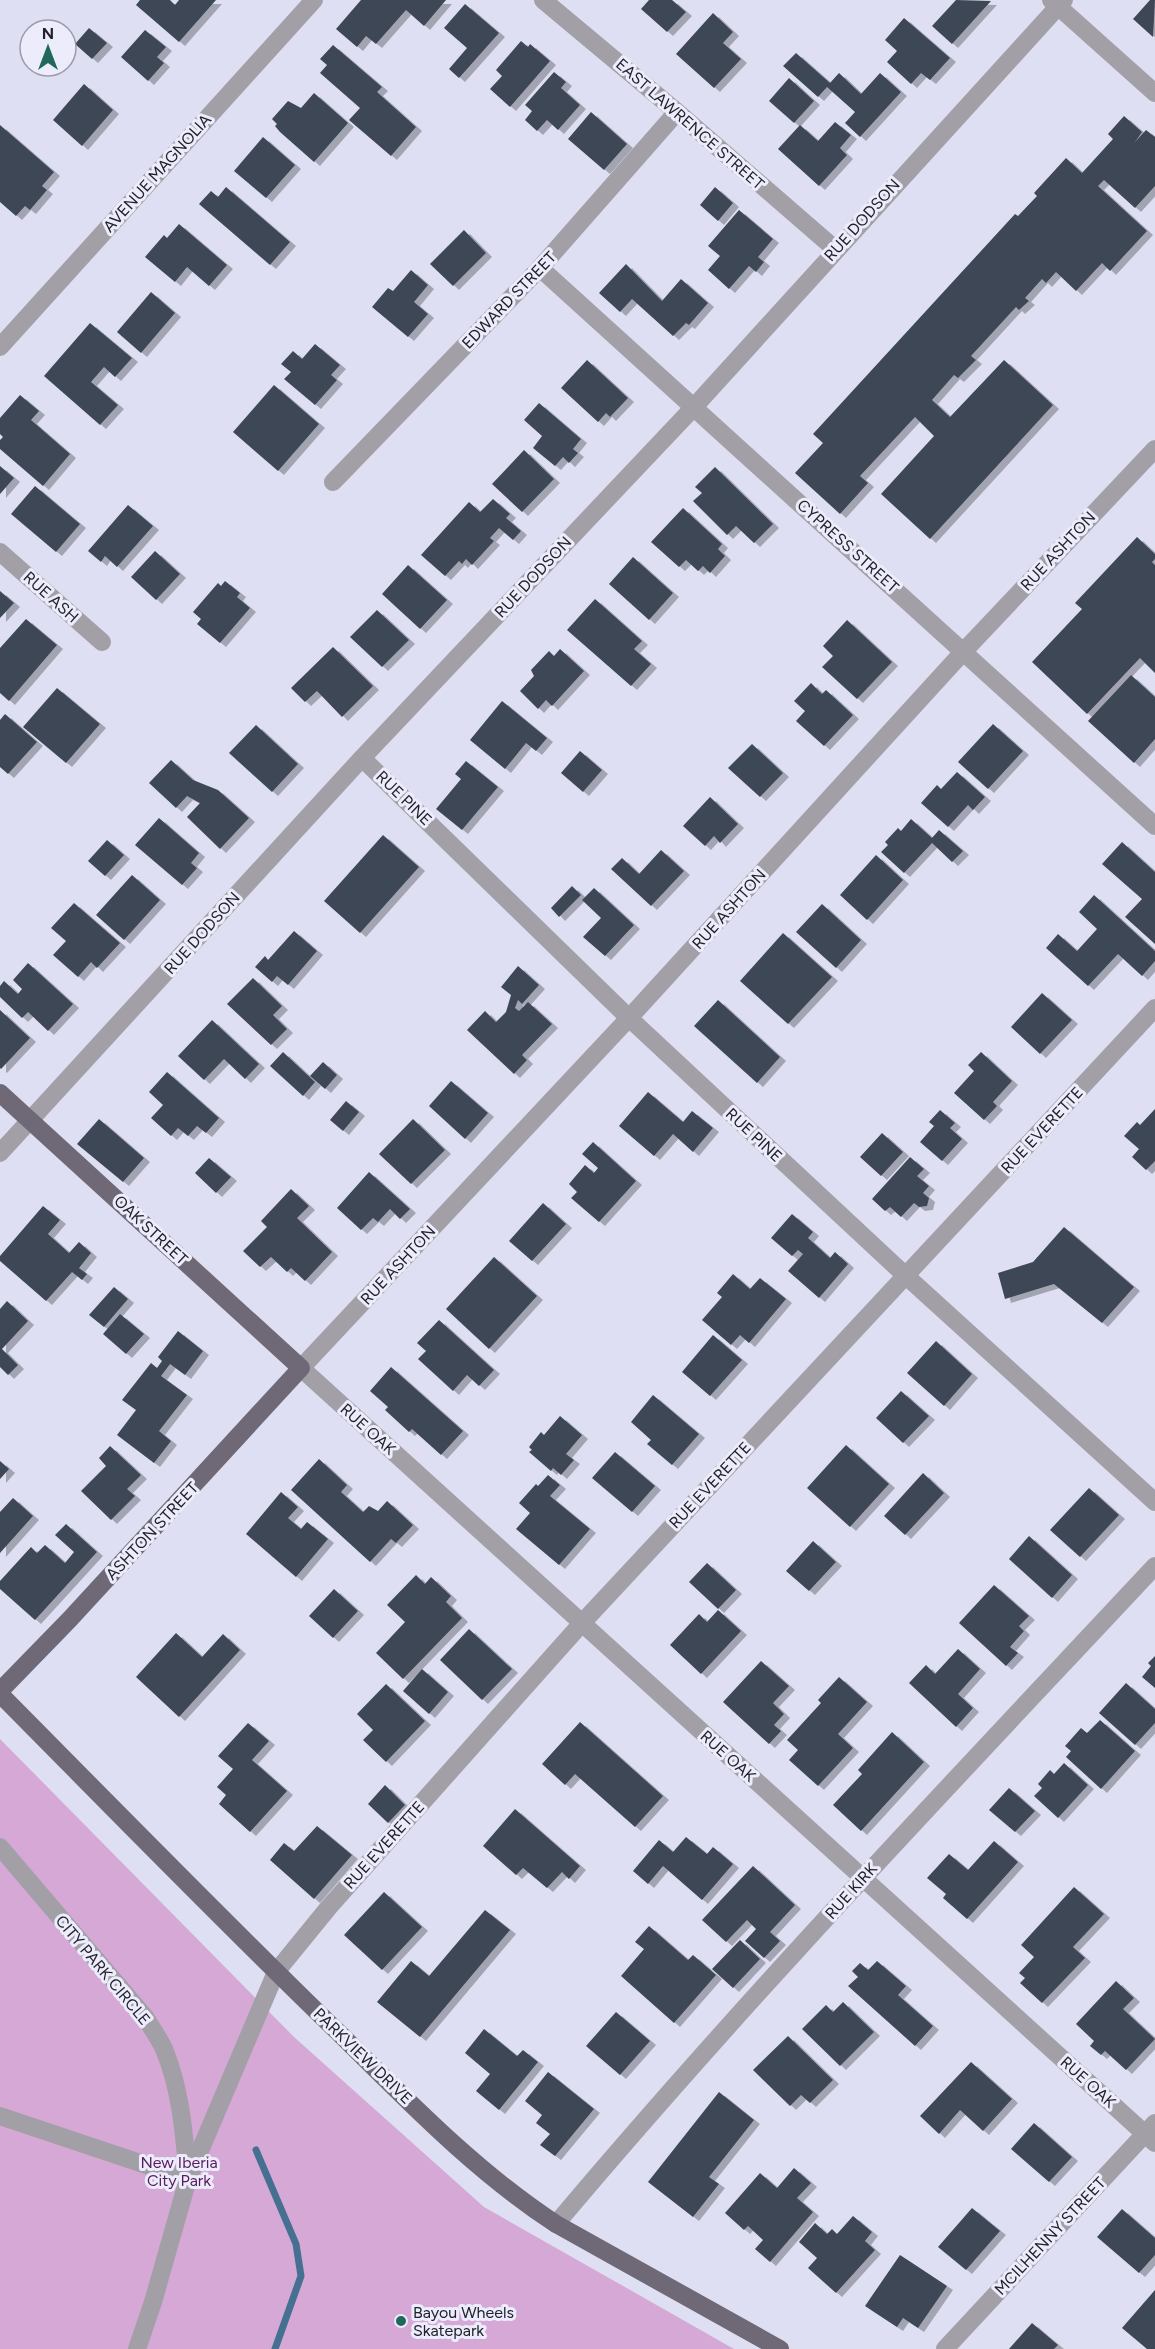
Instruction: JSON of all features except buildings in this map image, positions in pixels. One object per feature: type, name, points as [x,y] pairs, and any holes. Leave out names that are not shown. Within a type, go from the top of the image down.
[{"type":"main road","name":"OAK STREET","points":[[0,1093],[302,1368]]},
{"type":"main road","name":"ASHTON STREET","points":[[0,1693],[302,1368]]},
{"type":"main road","name":"PARKVIEW DRIVE","points":[[0,1693],[276,1972],[463,2153],[534,2210],[556,2224],[780,2349]]},
{"type":"street","name":"AVENUE MAGNOLIA","points":[[0,347],[314,0]]},
{"type":"street","name":"EAST LAWRENCE STREET","points":[[543,0],[835,249]]},
{"type":"street","points":[[1058,2],[1155,93]]},
{"type":"street","name":"RUE DODSON","points":[[0,1154],[362,758],[694,407],[1058,2]]},
{"type":"street","name":"EDWARD STREET","points":[[333,482],[540,268],[677,112]]},
{"type":"street","name":"CYPRESS STREET","points":[[540,268],[1155,826]]},
{"type":"street","name":"RUE ASHTON","points":[[302,1368],[629,1018],[964,651],[1155,448]]},
{"type":"street","name":"RUE ASH","points":[[0,552],[102,642]]},
{"type":"street","name":"RUE PINE","points":[[362,758],[629,1018],[906,1276],[1155,1502]]},
{"type":"street","name":"RUE EVERETTE","points":[[276,1972],[329,1907],[582,1623],[1155,1008]]},
{"type":"street","name":"RUE OAK","points":[[302,1368],[863,1878],[1152,2133]]},
{"type":"street","name":"RUE KIRK","points":[[556,2224],[635,2131],[863,1878],[1155,1566]]},
{"type":"street","name":"CITY PARK CIRCLE","points":[[0,1847],[145,2017],[164,2047],[176,2083],[180,2105],[188,2179]]},
{"type":"street","name":"CITY PARK CIRCLE","points":[[137,2349],[153,2302],[188,2179],[276,1972]]},
{"type":"street","points":[[0,2116],[188,2179]]},
{"type":"street","name":"MCILHENNY STREET","points":[[945,2349],[1152,2133]]},
{"type":"green space","name":"New Iberia City Park","points":[[0,1739],[294,2037],[484,2207],[734,2349],[0,2349]]},
{"type":"waterway","points":[[256,2150],[296,2244],[301,2276],[275,2349]]},
{"type":"place","name":"Bayou Wheels Skatepark","points":[[401,2321]]}]
